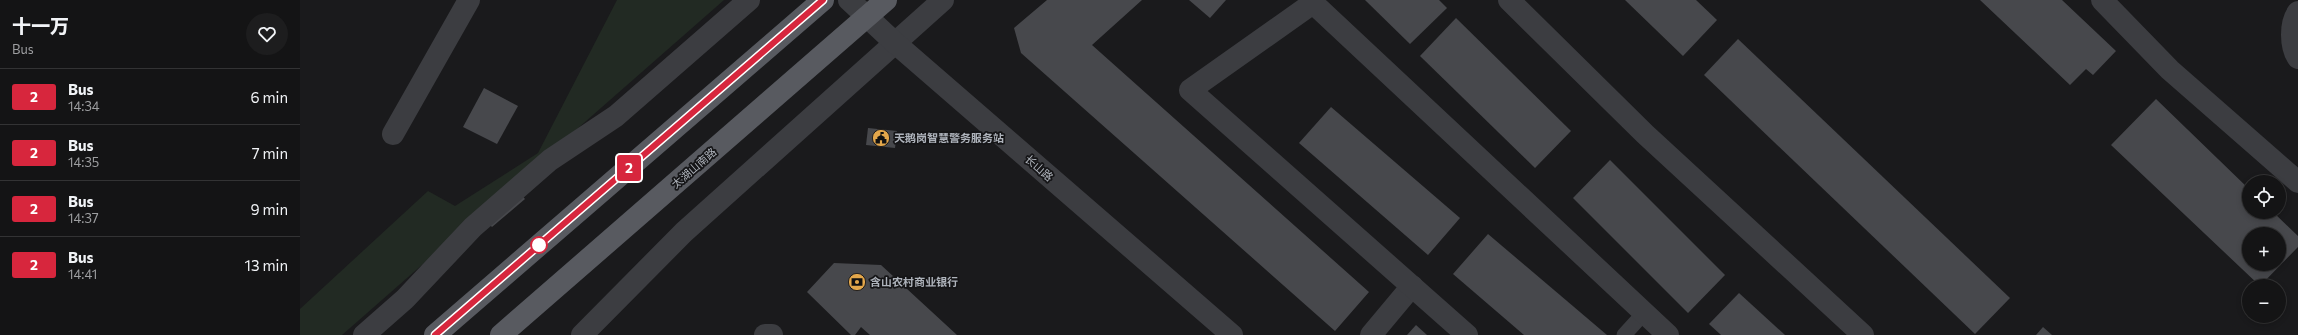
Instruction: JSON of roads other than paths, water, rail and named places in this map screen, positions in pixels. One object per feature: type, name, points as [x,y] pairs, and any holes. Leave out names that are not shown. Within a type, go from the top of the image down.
[{"type":"main road","points":[[435,335],[823,0]]},
{"type":"main road","name":"太湖山南路","points":[[501,335],[886,0]]},
{"type":"street","points":[[393,134],[468,0]]},
{"type":"street","points":[[364,335],[406,299],[473,227],[550,160],[616,116],[749,0]]},
{"type":"street","name":"长山路","points":[[849,0],[894,42],[1232,335]]},
{"type":"street","points":[[582,335],[684,232],[894,42],[943,0]]},
{"type":"street","points":[[1509,0],[1645,134],[1863,335]]},
{"type":"street","points":[[2102,0],[2170,70],[2298,182]]},
{"type":"street","points":[[1467,335],[1190,90],[1313,2],[1668,335]]},
{"type":"street","points":[[2298,12],[2295,17],[2292,36],[2298,58]]},
{"type":"street","points":[[1371,335],[1412,286]]},
{"type":"street","points":[[765,335],[772,335]]},
{"type":"lane","points":[[1624,335],[1644,313]]},
{"type":"place","name":"天鹅岗智慧警务服务站","points":[[881,138]]},
{"type":"place","name":"含山农村商业银行","points":[[857,282]]}]
